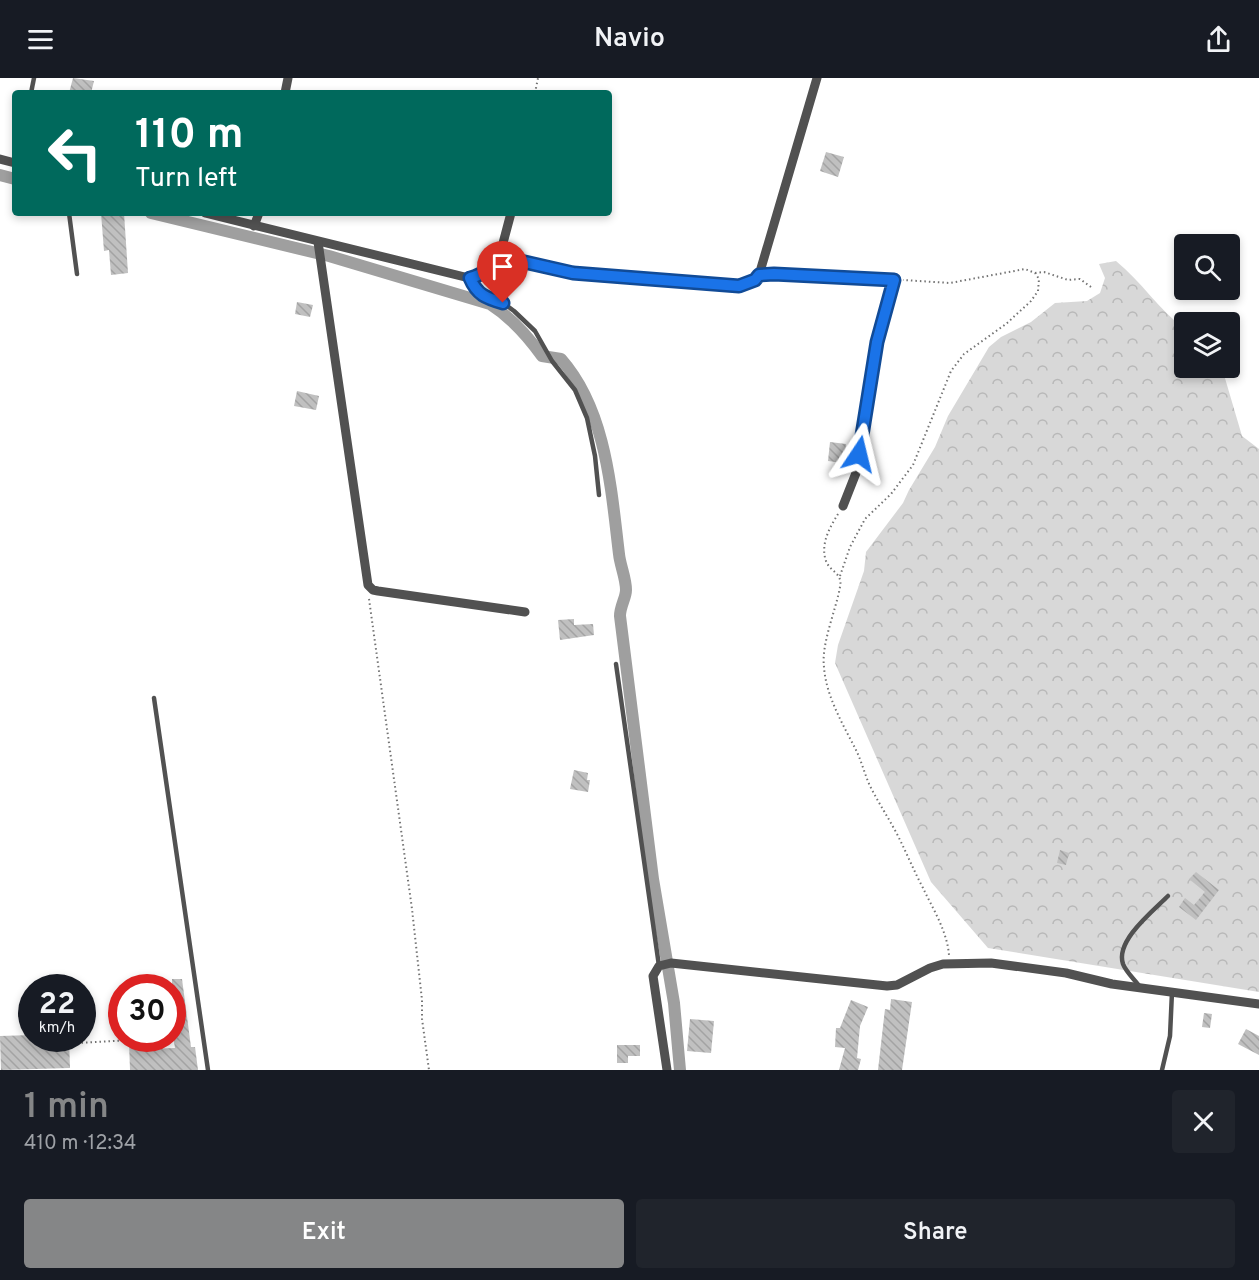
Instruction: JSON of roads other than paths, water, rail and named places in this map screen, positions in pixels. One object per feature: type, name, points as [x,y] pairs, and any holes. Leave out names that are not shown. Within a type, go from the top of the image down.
[{"type":"street","points":[[217,216],[470,278],[484,273],[498,262],[514,258],[573,273],[739,286],[755,280],[759,275],[817,78]]},
{"type":"street","points":[[255,226],[259,216]]},
{"type":"street","points":[[498,262],[510,216]]},
{"type":"street","points":[[318,242],[368,585],[378,591],[525,612]]},
{"type":"street","points":[[759,275],[894,280],[877,342],[856,473],[843,506]]},
{"type":"street","points":[[667,1070],[653,976],[664,964],[897,986],[930,968],[951,964],[991,963],[1066,973],[1112,984],[1259,1004]]},
{"type":"lane","points":[[69,216],[77,274]]},
{"type":"lane","points":[[470,278],[480,296],[503,303],[535,331],[552,361],[575,390],[587,418],[595,456],[599,495]]},
{"type":"lane","points":[[616,664],[664,964]]},
{"type":"lane","points":[[154,698],[208,1070]]},
{"type":"lane","points":[[1140,988],[1123,964],[1122,950],[1126,940],[1168,896]]},
{"type":"lane","points":[[1162,1070],[1170,1036],[1172,992]]},
{"type":"waterway","points":[[0,175],[12,178]]},
{"type":"waterway","points":[[163,216],[329,256],[490,304],[519,327],[542,356],[561,359],[576,379],[588,402],[604,451],[626,585],[620,616],[653,879],[674,1003],[680,1070]]}]
